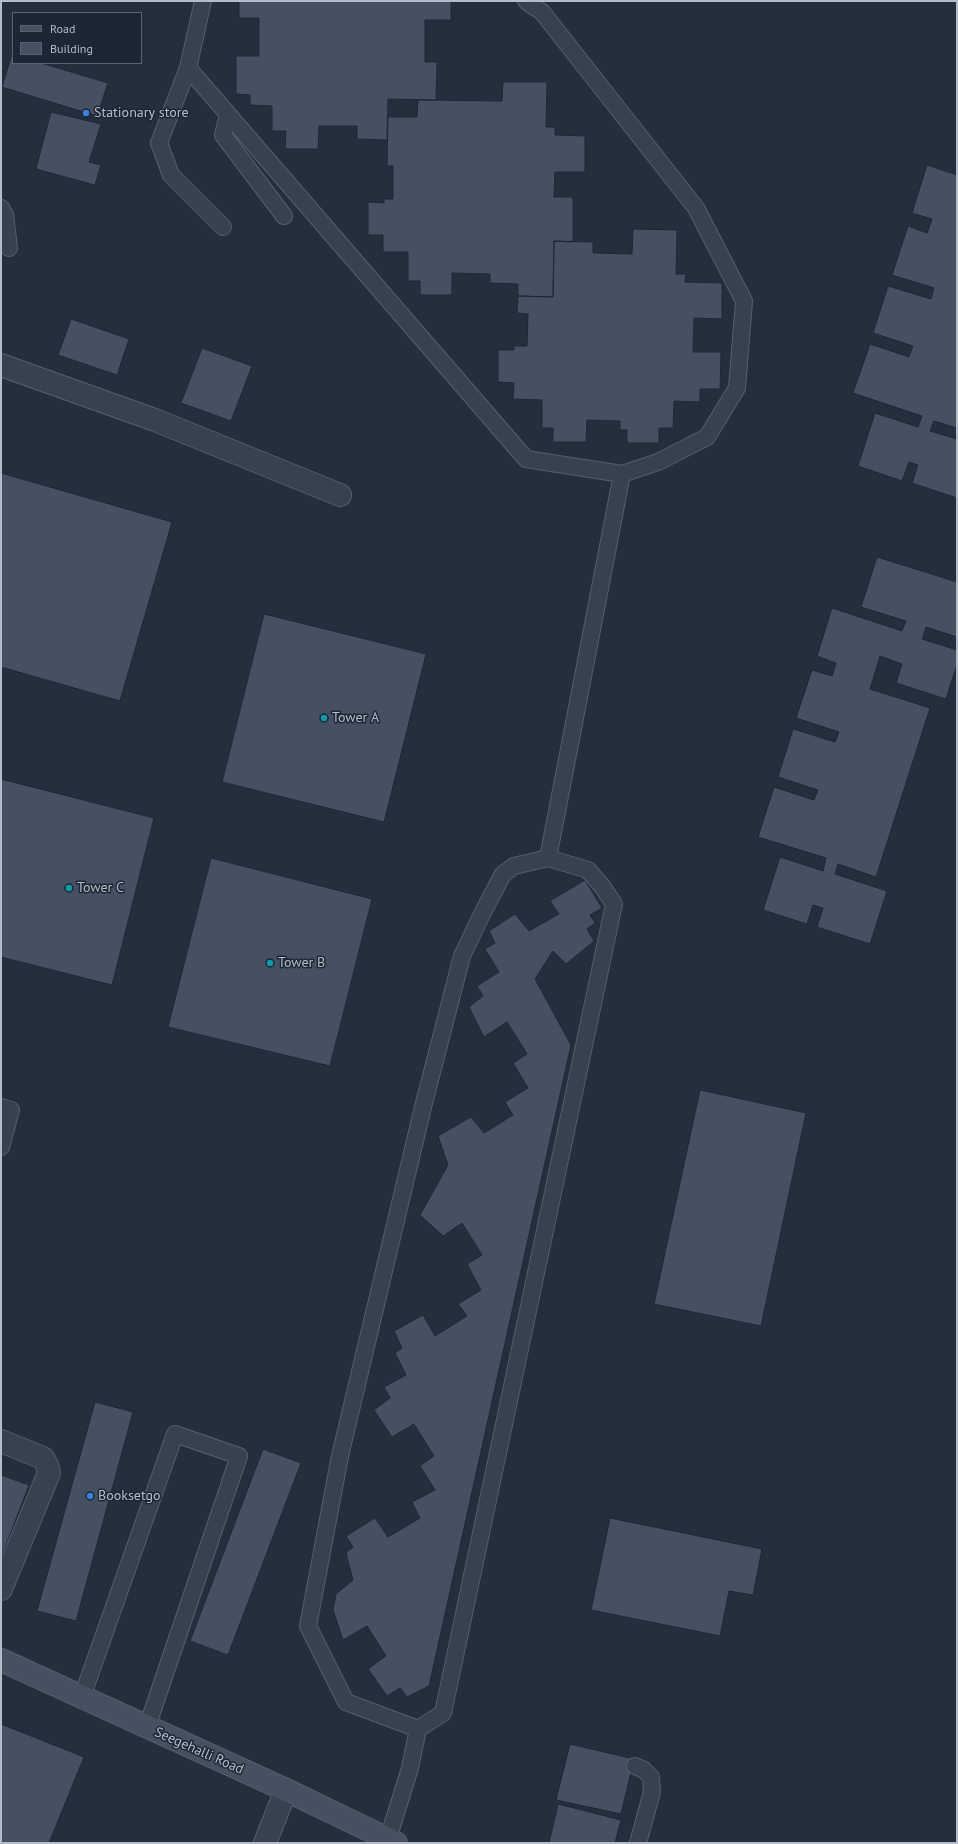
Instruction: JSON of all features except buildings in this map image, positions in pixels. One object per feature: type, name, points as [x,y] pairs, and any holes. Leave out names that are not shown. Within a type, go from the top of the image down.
[{"type":"main road","name":"Seegehalli Road","points":[[1,1660],[286,1790],[393,1842]]},
{"type":"street","points":[[1,365],[155,420],[340,495]]},
{"type":"street","points":[[1,1441],[43,1458],[49,1473],[1,1589]]},
{"type":"street","points":[[265,1843],[286,1790]]},
{"type":"lane","points":[[203,1],[188,68],[159,143],[171,175],[223,227]]},
{"type":"lane","points":[[188,68],[526,459],[622,474],[658,462],[707,437],[737,388],[744,302],[696,208],[542,12],[526,1]]},
{"type":"lane","points":[[228,115],[223,135],[284,216]]},
{"type":"lane","points":[[1,208],[5,215],[9,248]]},
{"type":"lane","points":[[548,858],[622,474]]},
{"type":"lane","points":[[393,1842],[418,1729],[443,1713],[614,904],[602,886],[588,870],[548,858],[514,866],[503,874],[462,956],[423,1107],[340,1456],[308,1626],[346,1702],[418,1729]]},
{"type":"lane","points":[[1,1108],[11,1110],[1,1147]]},
{"type":"lane","points":[[82,1697],[175,1434],[239,1456],[147,1727]]},
{"type":"lane","points":[[634,1766],[644,1770],[651,1777],[652,1792],[638,1843]]},
{"type":"place","name":"Stationary store","points":[[86,113]]},
{"type":"place","name":"Tower A","points":[[324,718]]},
{"type":"place","name":"Tower C","points":[[69,888]]},
{"type":"place","name":"Tower B","points":[[270,963]]},
{"type":"place","name":"Booksetgo","points":[[90,1496]]}]
